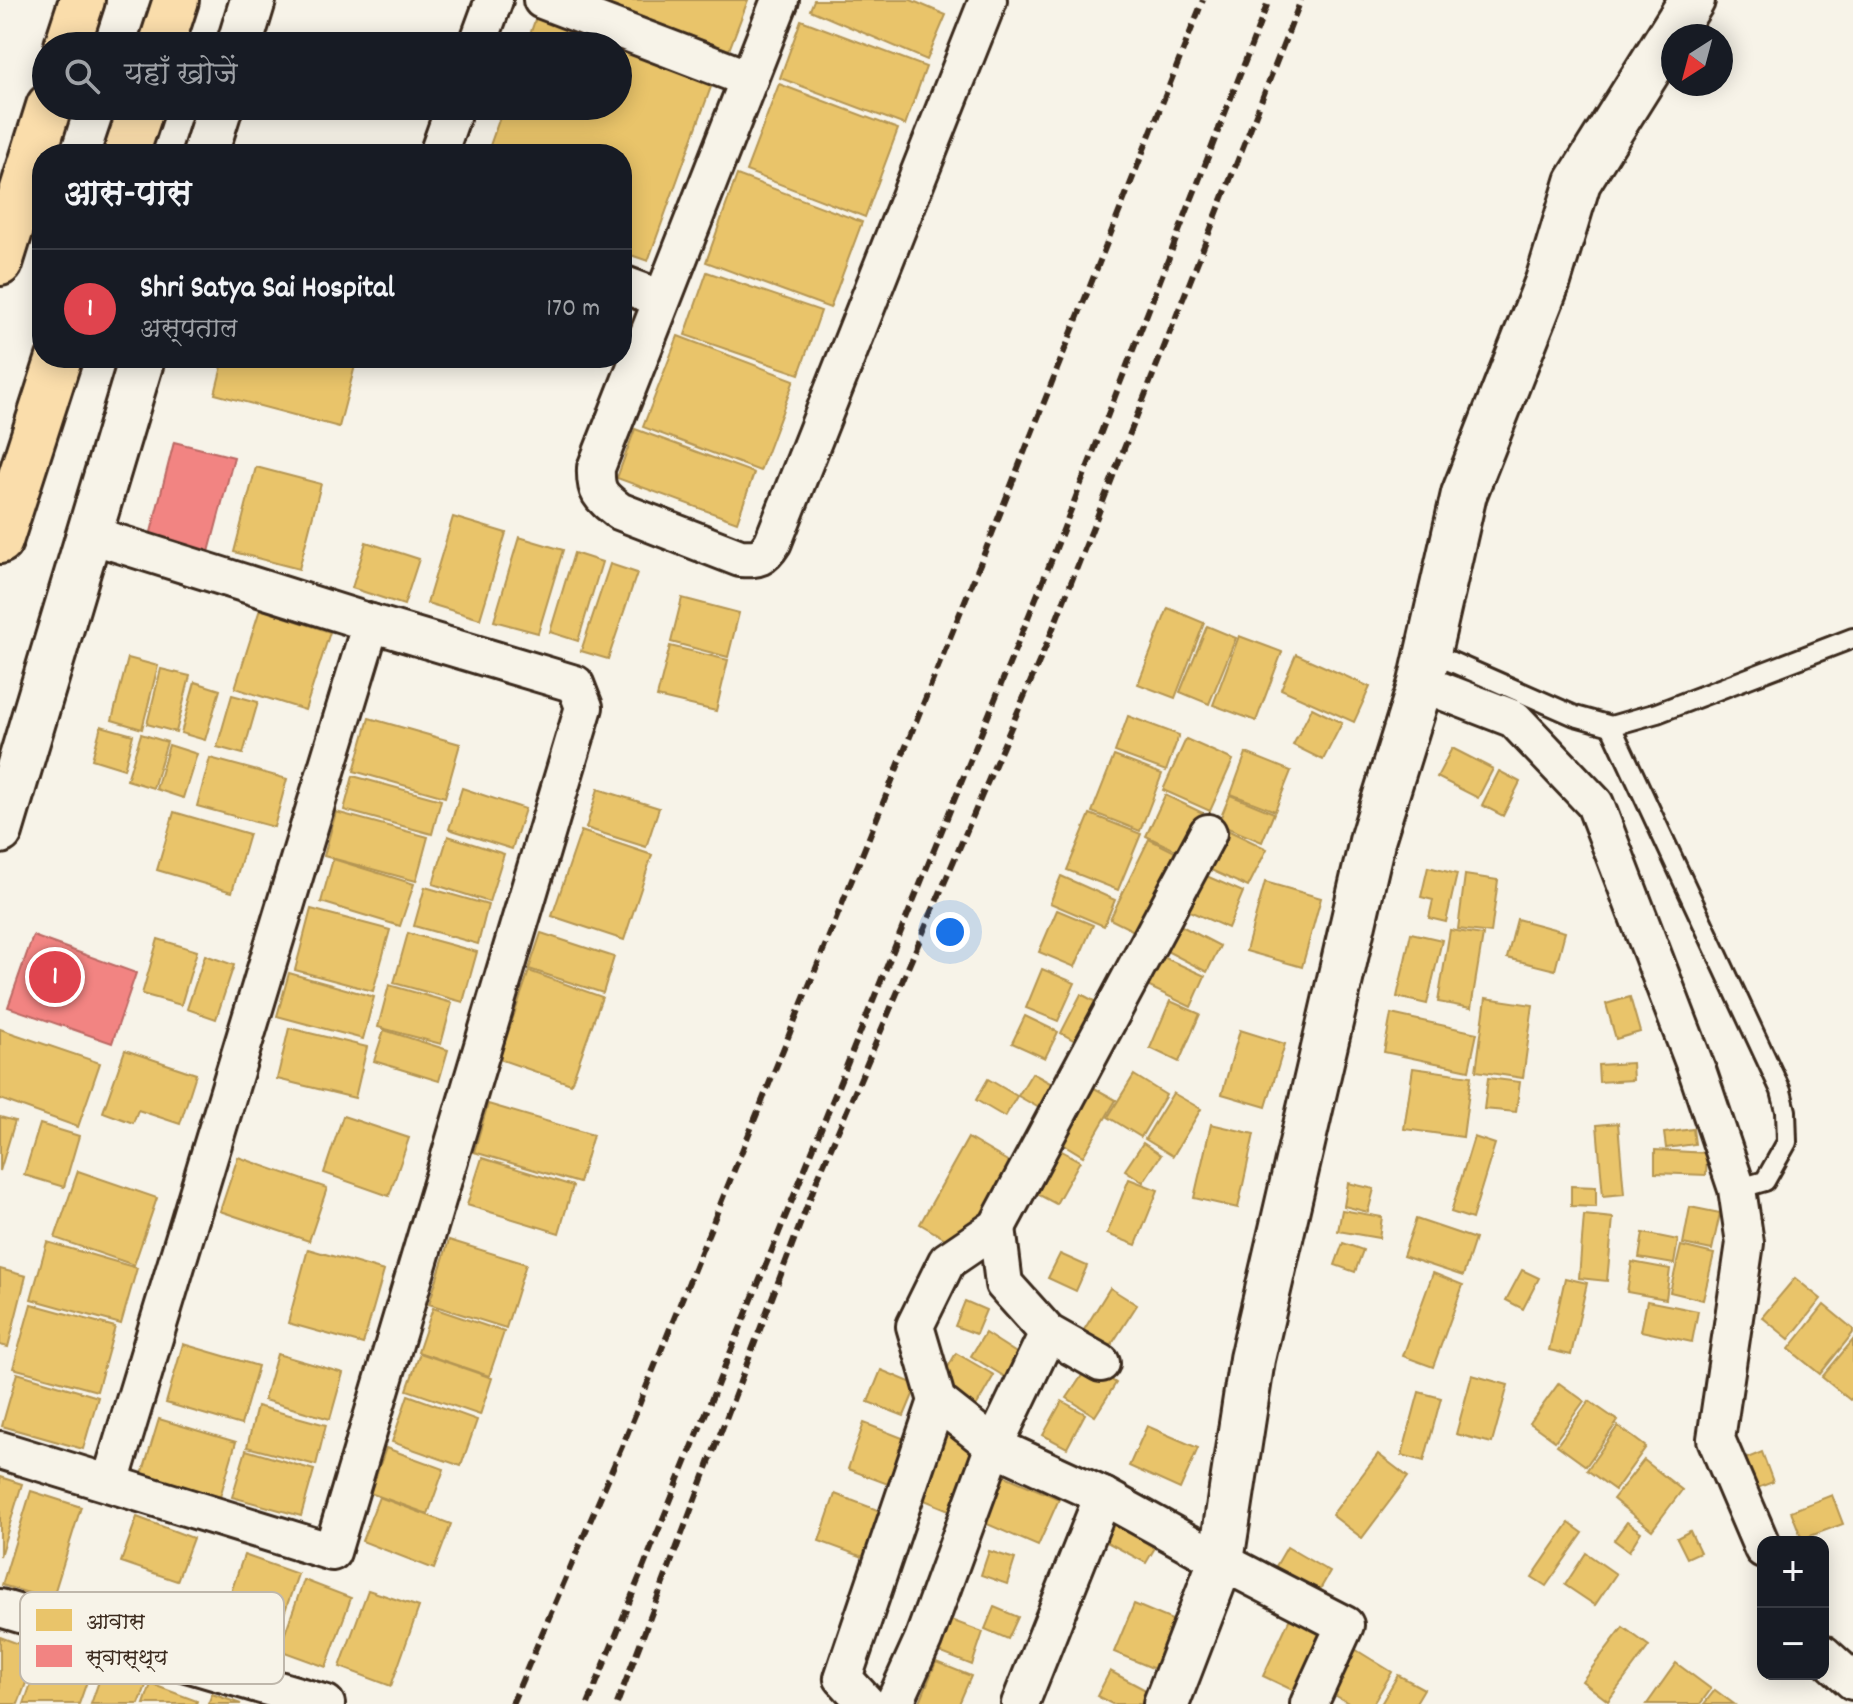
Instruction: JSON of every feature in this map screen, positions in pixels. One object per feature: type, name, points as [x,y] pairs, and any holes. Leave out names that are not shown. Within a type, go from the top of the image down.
[{"type":"main road","points":[[72,32],[82,0]]},
{"type":"main road","points":[[166,32],[176,0]]},
{"type":"main road","points":[[37,144],[45,120]]},
{"type":"main road","points":[[129,144],[137,120]]},
{"type":"main road","points":[[0,263],[32,160]]},
{"type":"main road","points":[[0,541],[56,368]]},
{"type":"street","points":[[243,32],[253,0]]},
{"type":"street","points":[[482,32],[494,0]]},
{"type":"street","points":[[542,0],[626,32]]},
{"type":"street","points":[[780,0],[596,468],[595,486],[603,499],[619,511],[740,558],[754,559],[765,555],[773,542],[988,0]]},
{"type":"street","points":[[1166,1704],[1221,1561],[1252,1359],[1373,837],[1425,667],[1464,494],[1548,281],[1578,182],[1692,0]]},
{"type":"street","points":[[632,34],[749,79]]},
{"type":"street","points":[[208,144],[216,120]]},
{"type":"street","points":[[442,144],[450,120]]},
{"type":"street","points":[[632,288],[662,299]]},
{"type":"street","points":[[0,831],[139,368]]},
{"type":"street","points":[[0,1450],[332,1552],[584,707],[575,684],[88,534]]},
{"type":"street","points":[[110,1483],[371,623]]},
{"type":"street","points":[[1425,667],[1514,719],[1595,804],[1698,1073],[1737,1189],[1745,1243],[1716,1439],[1757,1536]]},
{"type":"street","points":[[867,1704],[843,1678],[937,1401],[915,1326],[947,1261],[997,1227],[1208,833]]},
{"type":"street","points":[[997,1227],[1004,1284],[1048,1333],[1101,1363]]},
{"type":"street","points":[[894,1704],[923,1640],[994,1446],[1048,1333]]},
{"type":"street","points":[[937,1401],[994,1446],[1103,1496],[1345,1625],[1309,1704]]},
{"type":"street","points":[[1020,1704],[1103,1496]]},
{"type":"street","points":[[0,1608],[20,1614]]},
{"type":"street","points":[[1829,1659],[1853,1680]]},
{"type":"street","points":[[258,1684],[326,1704]]},
{"type":"lane","points":[[1425,667],[1611,726],[1657,713],[1853,638]]},
{"type":"lane","points":[[1611,726],[1781,1091],[1786,1111],[1787,1142],[1765,1181],[1737,1189]]},
{"type":"building: आवास","points":[[596,0],[748,0],[729,50]]},
{"type":"building: आवास","points":[[814,0],[911,0],[946,15],[927,60],[810,10]]},
{"type":"building: आवास","points":[[539,9],[603,32],[531,32]]},
{"type":"building: आवास","points":[[801,20],[926,67],[905,125],[780,78]]},
{"type":"building: आवास","points":[[632,43],[716,73],[648,261],[632,255],[632,144],[491,144],[499,120],[632,120]]},
{"type":"building: आवास","points":[[779,84],[898,129],[865,217],[746,171]]},
{"type":"building: आवास","points":[[737,175],[862,222],[830,308],[706,262]]},
{"type":"building: आवास","points":[[707,272],[821,311],[799,374],[685,335]]},
{"type":"building: आवास","points":[[678,336],[794,380],[760,471],[643,427]]},
{"type":"building: आवास","points":[[222,368],[354,368],[339,427],[215,394]]},
{"type":"building: आवास","points":[[635,429],[754,473],[737,522],[617,478]]},
{"type":"building: आवास","points":[[256,467],[321,484],[299,569],[234,552]]},
{"type":"building: आवास","points":[[453,517],[506,533],[480,619],[427,603]]},
{"type":"building: आवास","points":[[519,537],[563,550],[538,633],[494,621]]},
{"type":"building: आवास","points":[[366,542],[419,559],[404,605],[352,588]]},
{"type":"building: आवास","points":[[574,553],[602,562],[578,641],[550,632]]},
{"type":"building: आवास","points":[[610,564],[637,573],[608,659],[581,651]]},
{"type":"building: आवास","points":[[682,598],[739,613],[728,657],[671,642]]},
{"type":"building: आवास","points":[[1168,608],[1204,623],[1175,698],[1138,684]]},
{"type":"building: आवास","points":[[260,609],[330,632],[305,710],[235,688]]},
{"type":"building: आवास","points":[[1207,626],[1236,638],[1209,704],[1180,692]]},
{"type":"building: आवास","points":[[1239,636],[1282,652],[1256,721],[1213,705]]},
{"type":"building: आवास","points":[[670,646],[728,660],[716,711],[657,697]]},
{"type":"building: आवास","points":[[1296,654],[1370,687],[1354,722],[1281,689]]},
{"type":"building: आवास","points":[[128,658],[158,666],[142,729],[112,720]]},
{"type":"building: आवास","points":[[161,669],[190,676],[176,732],[147,724]]},
{"type":"building: आवास","points":[[195,682],[220,690],[205,740],[181,733]]},
{"type":"building: आवास","points":[[232,695],[258,702],[243,754],[217,747]]},
{"type":"building: आवास","points":[[1312,708],[1342,723],[1323,760],[1293,745]]},
{"type":"building: आवास","points":[[1128,716],[1179,735],[1166,771],[1115,752]]},
{"type":"building: आवास","points":[[369,718],[460,744],[445,797],[354,771]]},
{"type":"building: आवास","points":[[101,726],[133,735],[124,769],[92,759]]},
{"type":"building: आवास","points":[[141,734],[167,742],[153,788],[127,780]]},
{"type":"building: आवास","points":[[1186,739],[1233,760],[1210,811],[1163,790]]},
{"type":"building: आवास","points":[[169,745],[197,754],[183,798],[156,789]]},
{"type":"building: आवास","points":[[1452,748],[1493,769],[1478,798],[1437,777]]},
{"type":"building: आवास","points":[[1246,753],[1291,771],[1275,811],[1231,794]]},
{"type":"building: आवास","points":[[1114,756],[1162,774],[1140,831],[1092,812]]},
{"type":"building: आवास","points":[[210,758],[287,779],[274,827],[197,806]]},
{"type":"building: आवास","points":[[1499,771],[1520,782],[1503,816],[1482,805]]},
{"type":"building: आवास","points":[[353,776],[441,800],[432,834],[344,810]]},
{"type":"building: आवास","points":[[462,788],[525,809],[512,849],[449,829]]},
{"type":"building: आवास","points":[[598,789],[659,808],[646,847],[586,828]]},
{"type":"building: आवास","points":[[1165,795],[1207,815],[1188,856],[1146,836]]},
{"type":"building: आवास","points":[[1230,795],[1274,813],[1262,842],[1218,824]]},
{"type":"building: आवास","points":[[174,812],[249,834],[232,892],[157,870]]},
{"type":"building: आवास","points":[[336,812],[428,837],[416,881],[324,856]]},
{"type":"building: आवास","points":[[1090,814],[1141,834],[1118,890],[1067,870]]},
{"type":"building: आवास","points":[[1219,826],[1267,849],[1248,887],[1200,865]]},
{"type":"building: आवास","points":[[581,831],[652,855],[624,940],[552,916]]},
{"type":"building: आवास","points":[[448,836],[504,854],[489,902],[433,884]]},
{"type":"building: आवास","points":[[1149,839],[1185,857],[1146,937],[1110,919]]},
{"type":"building: आवास","points":[[333,859],[414,884],[400,926],[321,902]]},
{"type":"building: आवास","points":[[1428,867],[1457,874],[1446,922],[1429,918],[1433,900],[1421,897]]},
{"type":"building: आवास","points":[[1195,871],[1243,892],[1228,928],[1180,907]]},
{"type":"building: आवास","points":[[1465,875],[1498,880],[1491,933],[1458,929]]},
{"type":"building: आवास","points":[[1061,876],[1115,900],[1104,926],[1050,903]]},
{"type":"building: आवास","points":[[1265,882],[1321,898],[1302,967],[1246,951]]},
{"type":"building: आवास","points":[[425,887],[488,905],[478,944],[414,926]]},
{"type":"building: आवास","points":[[311,909],[390,930],[373,991],[295,970]]},
{"type":"building: आवास","points":[[1057,910],[1093,925],[1075,967],[1039,952]]},
{"type":"building: आवास","points":[[1517,919],[1565,932],[1555,970],[1507,958]]},
{"type":"building: आवास","points":[[1172,921],[1220,946],[1207,972],[1159,947]]},
{"type":"building: आवास","points":[[1450,930],[1483,935],[1471,1008],[1438,1002]]},
{"type":"building: आवास","points":[[408,933],[477,952],[463,1002],[394,983]]},
{"type":"building: आवास","points":[[541,933],[614,957],[603,993],[529,969]]},
{"type":"building: आवास","points":[[1411,933],[1442,940],[1427,1004],[1397,997]]},
{"type":"building: आवास","points":[[158,939],[197,951],[181,1005],[142,994]]},
{"type":"building: आवास","points":[[1152,952],[1205,976],[1191,1007],[1139,982]]},
{"type":"building: आवास","points":[[205,955],[234,965],[216,1019],[187,1009]]},
{"type":"building: आवास","points":[[1042,969],[1075,983],[1058,1021],[1026,1008]]},
{"type":"building: आवास","points":[[529,971],[602,997],[571,1084],[499,1059]]},
{"type":"building: आवास","points":[[289,973],[374,997],[363,1039],[277,1016]]},
{"type":"building: आवास","points":[[389,985],[452,1003],[441,1044],[378,1027]]},
{"type":"building: आवास","points":[[1081,994],[1107,1008],[1086,1047],[1061,1033]]},
{"type":"building: आवास","points":[[1630,997],[1640,1032],[1616,1039],[1606,1004]]},
{"type":"building: आवास","points":[[1486,998],[1533,1005],[1523,1078],[1476,1071]]},
{"type":"building: आवास","points":[[1170,1001],[1200,1014],[1179,1062],[1150,1048]]},
{"type":"building: आवास","points":[[1391,1014],[1477,1033],[1469,1070],[1384,1052]]},
{"type":"building: आवास","points":[[1025,1016],[1058,1032],[1045,1058],[1012,1043]]},
{"type":"building: आवास","points":[[289,1028],[367,1047],[355,1098],[277,1079]]},
{"type":"building: आवास","points":[[0,1029],[100,1063],[78,1127],[0,1099]]},
{"type":"building: आवास","points":[[384,1030],[448,1050],[439,1081],[374,1061]]},
{"type":"building: आवास","points":[[1240,1030],[1285,1044],[1266,1107],[1222,1094]]},
{"type":"building: आवास","points":[[125,1050],[196,1074],[180,1124],[138,1110],[133,1123],[103,1112]]},
{"type":"building: आवास","points":[[1632,1063],[1633,1080],[1599,1082],[1598,1065]]},
{"type":"building: आवास","points":[[1413,1068],[1471,1076],[1463,1137],[1404,1129]]},
{"type":"building: आवास","points":[[1032,1073],[1061,1089],[1048,1113],[1018,1096]]},
{"type":"building: आवास","points":[[1134,1075],[1166,1095],[1141,1137],[1108,1117]]},
{"type":"building: आवास","points":[[1488,1078],[1520,1082],[1516,1112],[1484,1109]]},
{"type":"building: आवास","points":[[988,1079],[1017,1096],[1005,1117],[976,1100]]},
{"type":"building: आवास","points":[[1087,1084],[1116,1100],[1083,1156],[1055,1139]]},
{"type":"building: आवास","points":[[1173,1093],[1201,1109],[1173,1156],[1145,1139]]},
{"type":"building: आवास","points":[[488,1104],[593,1135],[579,1183],[474,1152]]},
{"type":"building: आवास","points":[[343,1116],[409,1138],[389,1196],[324,1173]]},
{"type":"building: आवास","points":[[0,1117],[15,1121],[0,1171]]},
{"type":"building: आवास","points":[[1618,1123],[1624,1194],[1603,1196],[1597,1125]]},
{"type":"building: आवास","points":[[40,1124],[79,1136],[64,1187],[24,1175]]},
{"type":"building: आवास","points":[[1211,1124],[1254,1134],[1238,1208],[1194,1198]]},
{"type":"building: आवास","points":[[1693,1129],[1695,1144],[1666,1148],[1664,1133]]},
{"type":"building: आवास","points":[[1474,1137],[1495,1144],[1472,1219],[1451,1212]]},
{"type":"building: आवास","points":[[968,1138],[1011,1163],[963,1249],[920,1224]]},
{"type":"building: आवास","points":[[1143,1143],[1161,1155],[1143,1182],[1125,1170]]},
{"type":"building: आवास","points":[[1054,1147],[1080,1161],[1056,1204],[1030,1190]]},
{"type":"building: आवास","points":[[1655,1150],[1707,1153],[1706,1175],[1655,1173]]},
{"type":"building: आवास","points":[[238,1157],[327,1188],[309,1241],[220,1211]]},
{"type":"building: आवास","points":[[482,1158],[573,1186],[559,1233],[467,1205]]},
{"type":"building: आवास","points":[[78,1171],[157,1198],[134,1265],[55,1238]]},
{"type":"building: आवास","points":[[1129,1179],[1158,1190],[1136,1245],[1107,1234]]},
{"type":"building: आवास","points":[[1348,1183],[1374,1189],[1368,1212],[1344,1206]]},
{"type":"building: आवास","points":[[1571,1186],[1596,1187],[1596,1207],[1571,1206]]},
{"type":"building: आवास","points":[[1690,1207],[1720,1213],[1712,1250],[1683,1244]]},
{"type":"building: आवास","points":[[1342,1210],[1382,1217],[1379,1238],[1338,1231]]},
{"type":"building: आवास","points":[[1584,1215],[1613,1218],[1607,1281],[1579,1278]]},
{"type":"building: आवास","points":[[1416,1219],[1475,1239],[1463,1276],[1403,1256]]},
{"type":"building: आवास","points":[[1643,1233],[1678,1240],[1674,1264],[1639,1258]]},
{"type":"building: आवास","points":[[449,1240],[526,1264],[506,1328],[429,1304]]},
{"type":"building: आवास","points":[[47,1242],[137,1268],[121,1324],[31,1299]]},
{"type":"building: आवास","points":[[1343,1243],[1363,1250],[1355,1272],[1335,1265]]},
{"type":"building: आवास","points":[[1681,1246],[1714,1254],[1703,1300],[1670,1292]]},
{"type":"building: आवास","points":[[308,1249],[384,1271],[363,1344],[288,1323]]},
{"type":"building: आवास","points":[[1060,1254],[1087,1266],[1076,1291],[1048,1278]]},
{"type":"building: आवास","points":[[1632,1262],[1670,1269],[1666,1299],[1627,1292]]},
{"type":"building: आवास","points":[[0,1269],[26,1276],[8,1347],[0,1345]]},
{"type":"building: आवास","points":[[1522,1270],[1539,1278],[1523,1309],[1506,1300]]},
{"type":"building: आवास","points":[[1433,1273],[1463,1285],[1433,1367],[1403,1356]]},
{"type":"building: आवास","points":[[1565,1278],[1587,1283],[1571,1355],[1549,1350]]},
{"type":"building: आवास","points":[[1795,1278],[1821,1299],[1789,1339],[1762,1317]]},
{"type":"building: आवास","points":[[1110,1288],[1137,1305],[1108,1350],[1082,1333]]},
{"type":"building: आवास","points":[[965,1301],[986,1310],[976,1334],[955,1326]]},
{"type":"building: आवास","points":[[1647,1301],[1698,1311],[1692,1342],[1641,1331]]},
{"type":"building: आवास","points":[[31,1304],[115,1327],[97,1391],[13,1368]]},
{"type":"building: आवास","points":[[1824,1305],[1853,1329],[1853,1333],[1820,1374],[1789,1349]]},
{"type":"building: आवास","points":[[433,1308],[504,1332],[489,1376],[418,1352]]},
{"type":"building: आवास","points":[[985,1333],[1029,1361],[1015,1383],[971,1356]]},
{"type":"building: आवास","points":[[1853,1340],[1853,1397],[1850,1400],[1822,1377]]},
{"type":"building: आवास","points":[[183,1344],[258,1366],[241,1425],[166,1403]]},
{"type":"building: आवास","points":[[420,1353],[492,1378],[480,1415],[407,1390]]},
{"type":"building: आवास","points":[[956,1353],[994,1375],[974,1410],[936,1388]]},
{"type":"building: आवास","points":[[277,1354],[343,1373],[330,1419],[264,1400]]},
{"type":"building: आवास","points":[[1089,1365],[1116,1383],[1095,1416],[1067,1398]]},
{"type":"building: आवास","points":[[881,1370],[917,1385],[904,1416],[868,1402]]},
{"type":"building: आवास","points":[[17,1373],[98,1397],[83,1449],[2,1426]]},
{"type":"building: आवास","points":[[1472,1375],[1508,1385],[1492,1443],[1456,1434]]},
{"type":"building: आवास","points":[[1559,1383],[1584,1401],[1555,1441],[1530,1423]]},
{"type":"building: आवास","points":[[1419,1392],[1441,1398],[1424,1461],[1402,1455]]},
{"type":"building: आवास","points":[[408,1395],[477,1420],[461,1466],[392,1442]]},
{"type":"building: आवास","points":[[1062,1401],[1085,1414],[1067,1448],[1043,1435]]},
{"type":"building: आवास","points":[[1589,1401],[1618,1421],[1586,1466],[1557,1445]]},
{"type":"building: आवास","points":[[257,1406],[326,1425],[316,1465],[247,1447]]},
{"type":"building: आवास","points":[[159,1419],[236,1442],[220,1497],[142,1475]]},
{"type":"building: आवास","points":[[864,1423],[918,1444],[901,1489],[848,1469]]},
{"type":"building: आवास","points":[[1147,1426],[1198,1448],[1180,1489],[1129,1466]]},
{"type":"building: आवास","points":[[1618,1426],[1646,1447],[1615,1490],[1587,1470]]},
{"type":"building: आवास","points":[[942,1432],[981,1447],[956,1513],[917,1497]]},
{"type":"building: आवास","points":[[386,1448],[444,1469],[428,1514],[370,1493]]},
{"type":"building: आवास","points":[[246,1450],[314,1470],[301,1516],[232,1497]]},
{"type":"building: आवास","points":[[1762,1452],[1773,1482],[1752,1490],[1740,1461]]},
{"type":"building: आवास","points":[[1378,1454],[1408,1477],[1362,1538],[1332,1515]]},
{"type":"building: आवास","points":[[1644,1460],[1682,1490],[1652,1530],[1613,1499]]},
{"type":"building: आवास","points":[[998,1473],[1059,1499],[1038,1546],[978,1520]]},
{"type":"building: आवास","points":[[0,1477],[22,1484],[0,1556]]},
{"type":"building: आवास","points":[[31,1491],[81,1507],[54,1592],[25,1592],[2,1585]]},
{"type":"building: आवास","points":[[835,1494],[891,1515],[874,1561],[819,1541]]},
{"type":"building: आवास","points":[[1832,1495],[1843,1524],[1810,1536],[1801,1536],[1791,1511]]},
{"type":"building: आवास","points":[[379,1497],[451,1524],[434,1569],[362,1541]]},
{"type":"building: आवास","points":[[1122,1511],[1163,1534],[1146,1563],[1105,1541]]},
{"type":"building: आवास","points":[[137,1517],[193,1538],[177,1581],[121,1562]]},
{"type":"building: आवास","points":[[1627,1522],[1641,1532],[1629,1551],[1614,1540]]},
{"type":"building: आवास","points":[[1569,1523],[1583,1533],[1546,1586],[1532,1577]]},
{"type":"building: आवास","points":[[1690,1531],[1700,1552],[1687,1558],[1677,1538]]},
{"type":"building: आवास","points":[[1287,1547],[1330,1572],[1311,1605],[1268,1580]]},
{"type":"building: आवास","points":[[989,1551],[1015,1559],[1007,1584],[981,1575]]},
{"type":"building: आवास","points":[[1586,1553],[1616,1574],[1595,1605],[1565,1585]]},
{"type":"building: आवास","points":[[244,1555],[298,1574],[284,1614],[284,1592],[231,1592]]},
{"type":"building: आवास","points":[[304,1580],[351,1598],[326,1667],[284,1652],[284,1636]]},
{"type":"building: आवास","points":[[368,1590],[419,1607],[391,1686],[340,1667]]},
{"type":"building: आवास","points":[[1134,1604],[1184,1625],[1164,1673],[1114,1652]]},
{"type":"building: आवास","points":[[1296,1605],[1342,1627],[1309,1698],[1263,1676]]},
{"type":"building: आवास","points":[[994,1607],[1018,1617],[1008,1639],[985,1629]]},
{"type":"building: आवास","points":[[940,1616],[983,1632],[972,1665],[929,1648]]},
{"type":"building: आवास","points":[[1623,1627],[1649,1646],[1608,1701],[1582,1681]]},
{"type":"building: आवास","points":[[0,1637],[20,1644],[20,1684],[26,1684],[18,1704],[0,1704]]},
{"type":"building: आवास","points":[[1353,1648],[1392,1672],[1373,1704],[1350,1704],[1328,1691]]},
{"type":"building: आवास","points":[[936,1662],[971,1676],[959,1704],[919,1704]]},
{"type":"building: आवास","points":[[1676,1663],[1711,1689],[1700,1704],[1647,1704]]},
{"type":"building: आवास","points":[[1110,1671],[1155,1695],[1150,1704],[1112,1704],[1097,1696]]},
{"type":"building: आवास","points":[[1398,1675],[1424,1689],[1415,1704],[1381,1704]]},
{"type":"building: आवास","points":[[31,1684],[86,1684],[79,1704],[24,1704]]},
{"type":"building: आवास","points":[[98,1684],[147,1684],[139,1704],[91,1704]]},
{"type":"building: आवास","points":[[151,1684],[197,1701],[196,1704],[144,1704]]},
{"type":"building: आवास","points":[[1715,1690],[1734,1704],[1704,1704]]},
{"type":"building: आवास","points":[[212,1694],[241,1704],[208,1704]]},
{"type":"building: स्वास्थ्य","points":[[174,442],[234,457],[209,552],[150,536]]},
{"type":"building: स्वास्थ्य","points":[[33,936],[136,973],[112,1043],[8,1007]]},
{"type":"railway","points":[[512,1704],[626,1437],[990,539],[1203,0]]},
{"type":"railway","points":[[588,1704],[1051,561],[1269,0]]},
{"type":"railway","points":[[617,1704],[817,1180],[1048,641],[1301,0]]},
{"type":"place","name":"Shri Satya Sai Hospital","points":[[55,977]]}]
